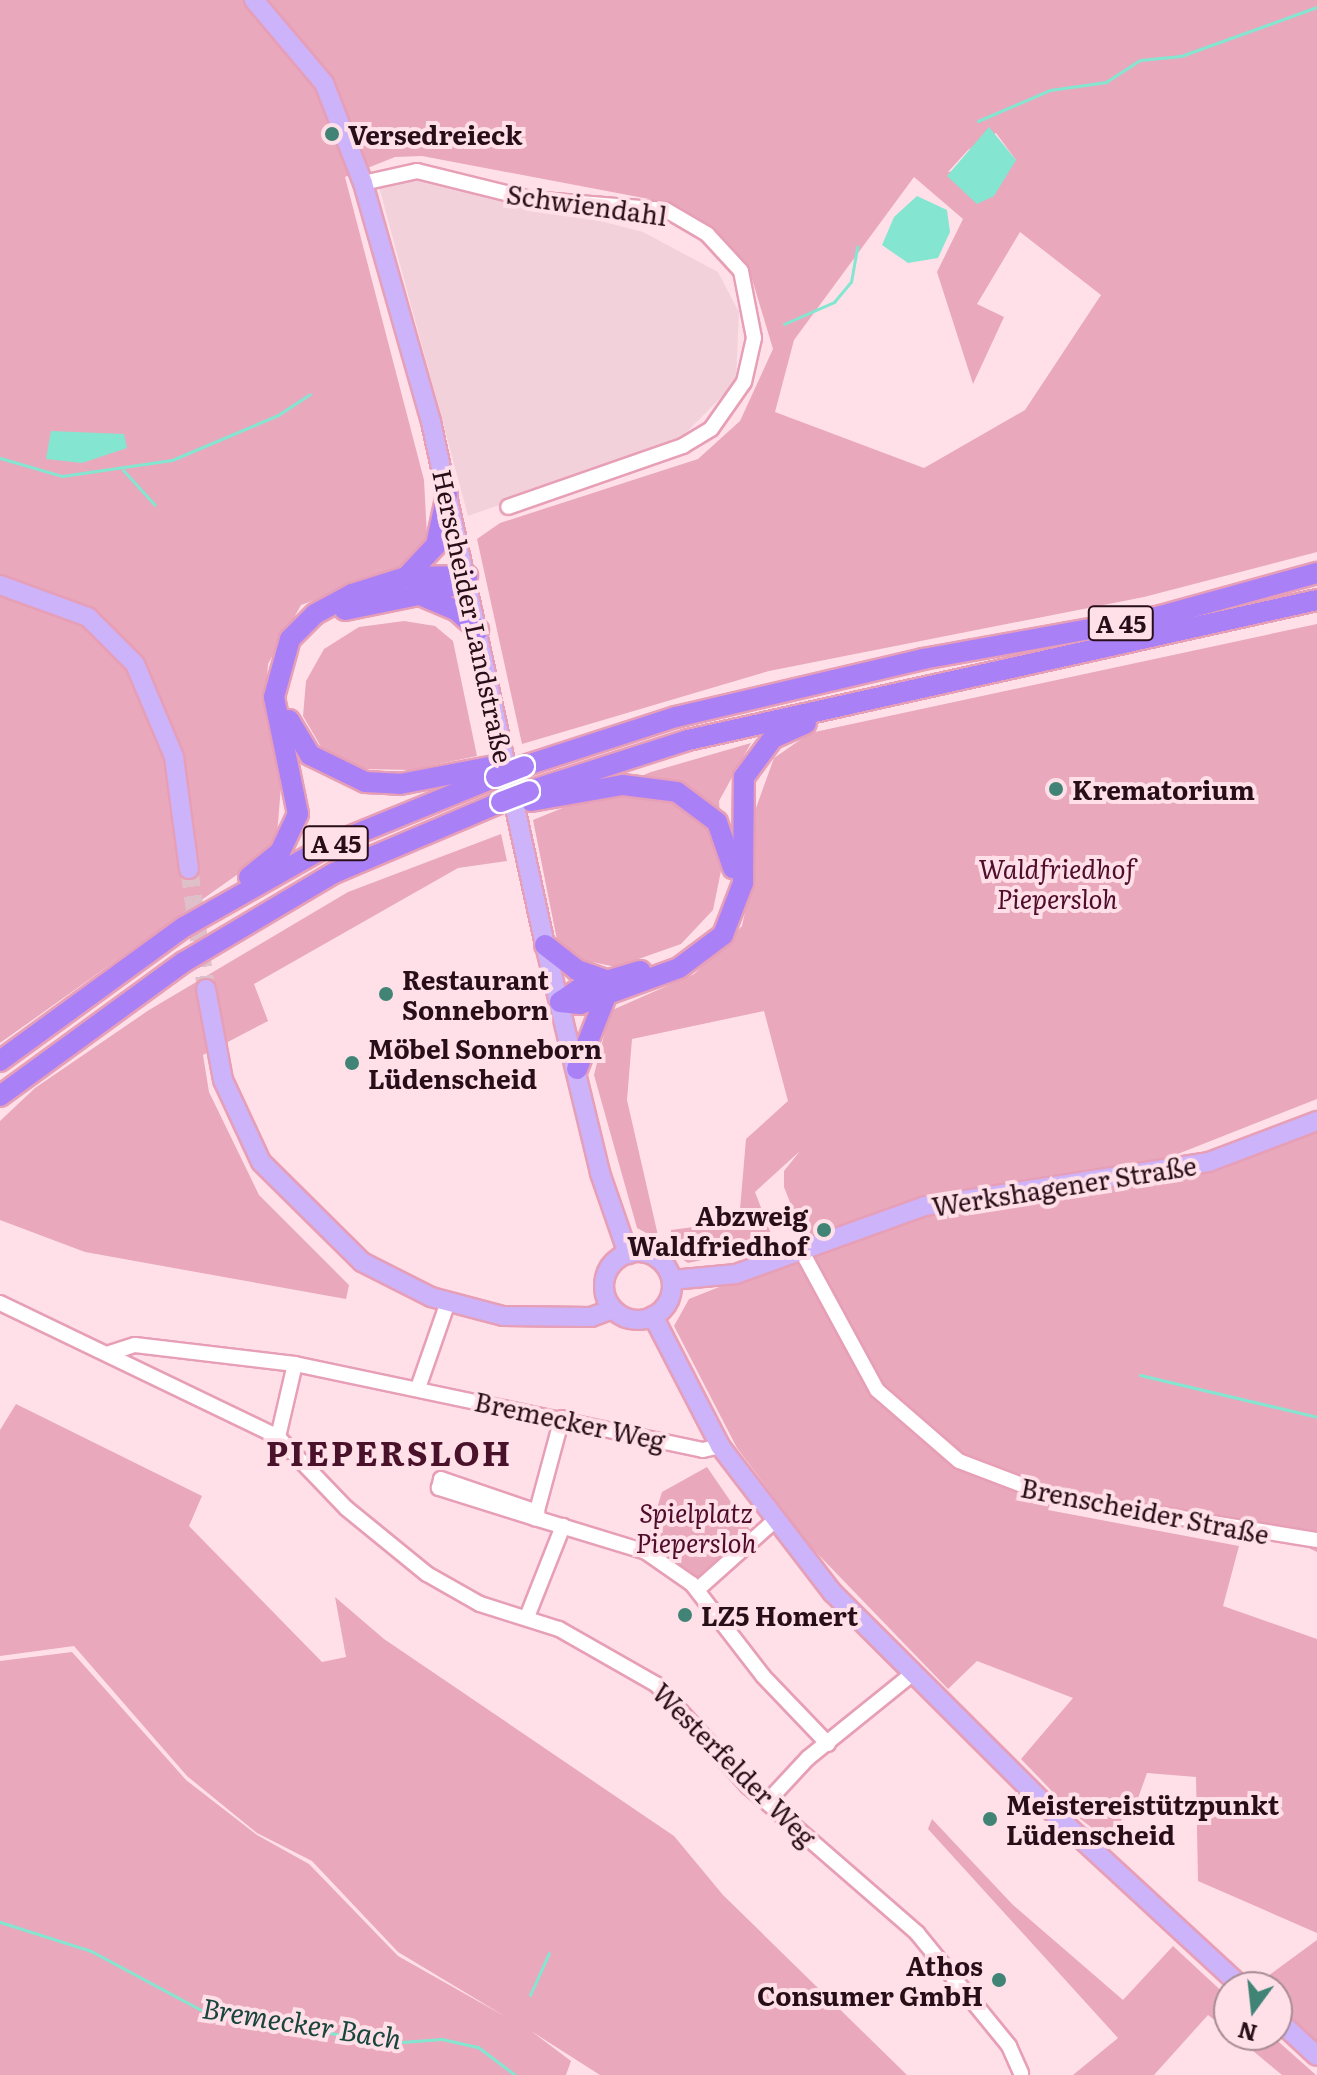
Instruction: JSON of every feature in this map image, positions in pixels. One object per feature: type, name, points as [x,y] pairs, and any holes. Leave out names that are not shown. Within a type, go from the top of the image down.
[{"type":"highway","points":[[447,494],[436,545],[411,586],[347,609],[311,631],[287,674],[292,728],[324,767],[365,782],[400,784],[495,771]]},
{"type":"highway","name":"A 45","points":[[0,1061],[184,927],[327,846],[495,771],[676,717],[923,659],[1157,617],[1317,573]]},
{"type":"highway","points":[[184,927],[273,859],[295,827],[299,790],[274,697],[290,639],[328,605],[467,576]]},
{"type":"highway","points":[[411,586],[456,610],[478,630]]},
{"type":"highway","name":"A 45","points":[[0,1096],[184,962],[334,873],[480,811],[688,740],[1317,600]]},
{"type":"highway","points":[[560,1002],[698,958],[729,926],[743,883],[741,793],[761,749],[788,730],[874,699]]},
{"type":"highway","points":[[530,796],[623,785],[660,787],[706,810],[726,838],[732,888],[715,928],[676,958],[606,988],[577,1069]]},
{"type":"highway","points":[[545,945],[606,988]]},
{"type":"main road","name":"Herscheider Landstraße","points":[[258,1],[324,83],[363,183],[447,494],[545,945],[628,1254]]},
{"type":"main road","points":[[0,585],[78,611],[135,664],[174,757],[189,869]]},
{"type":"main road","points":[[206,989],[223,1080],[269,1173],[362,1262],[448,1302],[546,1320],[613,1309],[630,1319],[653,1316],[668,1302],[672,1280],[658,1259],[628,1254],[606,1275],[613,1309]]},
{"type":"main road","name":"Werkshagener Straße","points":[[672,1280],[736,1274],[925,1206],[1209,1162],[1317,1121]]},
{"type":"main road","points":[[653,1316],[720,1446],[773,1522],[912,1674],[1225,1971]]},
{"type":"main road","points":[[1293,2034],[1317,2056]]},
{"type":"street","name":"Schwiendahl","points":[[363,183],[417,171],[530,199],[666,210],[707,234],[741,271],[754,338],[744,382],[711,429],[683,446],[508,507]]},
{"type":"street","name":"Brenscheider Straße","points":[[801,1250],[877,1390],[959,1461],[1054,1497],[1317,1540]]},
{"type":"street","points":[[418,1388],[448,1302]]},
{"type":"street","points":[[0,1303],[110,1353]]},
{"type":"street","name":"Bremecker Weg","points":[[110,1353],[135,1345],[295,1364],[703,1450],[720,1446]]},
{"type":"street","name":"Westerfelder Weg","points":[[110,1353],[278,1437],[399,1555],[472,1600],[527,1617],[657,1685],[768,1801],[917,1933],[999,2034],[1021,2073]]},
{"type":"street","points":[[278,1437],[295,1364]]},
{"type":"street","points":[[536,1515],[562,1418]]},
{"type":"street","points":[[536,1515],[439,1488],[441,1479],[536,1515],[584,1535],[646,1552],[698,1589],[763,1676],[828,1744]]},
{"type":"street","points":[[698,1589],[773,1522]]},
{"type":"street","points":[[527,1617],[563,1526]]},
{"type":"street","points":[[768,1801],[828,1744],[912,1674]]},
{"type":"shaded area","points":[[989,127],[1016,160],[994,196],[977,204],[947,176]]},
{"type":"shaded area","points":[[433,178],[643,232],[718,272],[739,312],[736,382],[677,442],[468,516],[379,187]]},
{"type":"shaded area","points":[[917,196],[947,210],[950,232],[938,258],[908,263],[882,245],[894,217]]},
{"type":"shaded area","points":[[51,431],[124,434],[127,448],[82,463],[46,459]]},
{"type":"green space","points":[[0,0],[1317,0],[1317,552],[1144,597],[769,671],[522,744],[477,539],[500,523],[698,459],[740,421],[773,349],[752,279],[732,248],[694,218],[649,199],[422,156],[395,157],[345,177],[424,480],[427,536],[403,569],[301,605],[268,664],[265,714],[281,786],[276,847],[0,1043]],"holes":[[[996,133],[1016,160],[948,172],[968,150]],[[914,177],[963,219],[937,272],[973,384],[1004,317],[977,304],[1020,232],[1101,295],[1025,410],[924,468],[775,412],[794,340]]]},
{"type":"green space","points":[[404,621],[435,626],[453,641],[477,756],[411,770],[361,769],[324,752],[303,716],[306,681],[324,649],[359,627]]},
{"type":"green space","name":"Waldfriedhof Piepersloh","points":[[1317,624],[1317,1099],[1165,1159],[923,1195],[804,1238],[784,1187],[784,1171],[800,1151],[755,1192],[775,1244],[688,1263],[670,1251],[671,1230],[739,1221],[746,1139],[788,1101],[764,1011],[632,1039],[627,1100],[659,1240],[637,1228],[594,1075],[610,1011],[694,974],[742,926],[753,874],[752,819],[774,758],[810,733]]},
{"type":"green space","points":[[751,743],[719,801],[723,861],[713,910],[681,944],[616,967],[582,960],[557,940],[533,820],[651,772]]},
{"type":"green space","points":[[501,834],[507,861],[458,868],[254,984],[268,1021],[203,1055],[209,1092],[259,1195],[349,1285],[346,1299],[85,1252],[0,1220],[0,1121],[35,1088],[149,1010],[348,892]]},
{"type":"green space","points":[[1317,1127],[1317,1552],[1265,1527],[1055,1488],[1048,1510],[1239,1546],[1223,1606],[1317,1639],[1317,1933],[1198,1881],[1196,1777],[1147,1773],[1136,1804],[1105,1838],[1074,1814],[1021,1759],[1073,1698],[977,1661],[948,1689],[811,1547],[737,1448],[674,1326],[689,1299],[875,1225],[1009,1199],[1153,1183],[1252,1156]]},
{"type":"green space","points":[[16,1404],[202,1496],[189,1526],[322,1662],[346,1657],[335,1597],[384,1639],[674,1836],[723,1895],[907,2075],[600,2075],[531,2031],[571,2061],[566,2075],[0,2075],[0,1661],[72,1652],[186,1780],[257,1835],[309,1864],[398,1956],[506,2017],[398,1952],[312,1861],[257,1833],[187,1776],[74,1646],[0,1656],[0,1430]]},
{"type":"green space","name":"Spielplatz Piepersloh","points":[[707,1467],[751,1531],[698,1579],[646,1543],[662,1492]]},
{"type":"green space","points":[[932,1819],[1013,1905],[1123,2000],[1173,1946],[1213,1983],[1213,2019],[1208,2015],[1154,2075],[1073,2075],[1118,2038],[928,1829]]},
{"type":"green space","points":[[1317,1940],[1317,2041],[1293,2018],[1293,1971],[1275,1971]]},
{"type":"green space","points":[[1253,2051],[1289,2051],[1316,2075],[1282,2075]]},
{"type":"waterway","points":[[978,121],[1050,90],[1106,82],[1140,60],[1181,56],[1317,7]]},
{"type":"waterway","points":[[784,324],[834,302],[851,282],[857,247]]},
{"type":"waterway","points":[[0,458],[62,476],[172,460],[278,415],[310,394]]},
{"type":"waterway","points":[[123,470],[155,505]]},
{"type":"waterway","points":[[1140,1375],[1317,1417]]},
{"type":"waterway","name":"Bremecker Bach","points":[[0,1922],[91,1951],[203,2011],[389,2043],[442,2039],[478,2047],[515,2075]]},
{"type":"waterway","points":[[530,1995],[549,1953]]},
{"type":"tunnel","points":[[189,869],[206,989]]},
{"type":"place","name":"Versedreieck","points":[[332,134]]},
{"type":"place","name":"Krematorium","points":[[1056,789]]},
{"type":"place","name":"Restaurant Sonneborn","points":[[386,994]]},
{"type":"place","name":"Möbel Sonneborn Lüdenscheid","points":[[352,1063]]},
{"type":"place","name":"Abzweig Waldfriedhof","points":[[824,1230]]},
{"type":"place","name":"LZ5 Homert","points":[[685,1615]]},
{"type":"place","name":"Meistereistützpunkt Lüdenscheid","points":[[990,1819]]},
{"type":"place","name":"Athos Consumer GmbH","points":[[999,1980]]},
{"type":"district","name":"PIEPERSLOH","points":[[389,1452]]}]
